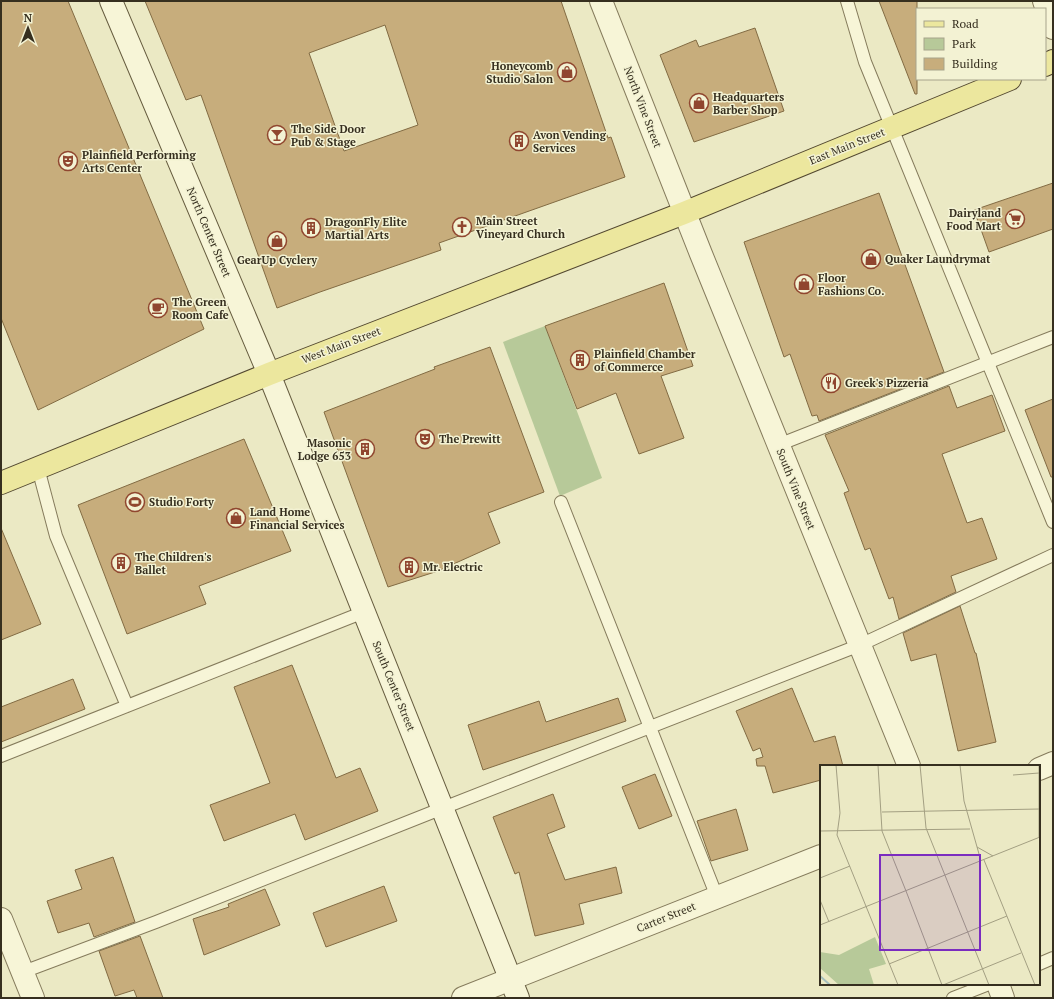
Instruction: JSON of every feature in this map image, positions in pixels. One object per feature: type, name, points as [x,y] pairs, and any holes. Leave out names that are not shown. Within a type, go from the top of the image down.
[{"type":"main road","name":"East Main Street","points":[[684,212],[1008,80]]},
{"type":"main road","name":"West Main Street","points":[[1,483],[269,374],[684,212]]},
{"type":"street","name":"North Center Street","points":[[111,1],[269,374]]},
{"type":"street","name":"North Vine Street","points":[[601,1],[684,212]]},
{"type":"street","points":[[1044,1],[1053,28]]},
{"type":"street","name":"South Vine Street","points":[[684,212],[909,765]]},
{"type":"street","name":"South Center Street","points":[[269,374],[514,988]]},
{"type":"street","points":[[1040,769],[1053,763]]},
{"type":"street","name":"Carter Street","points":[[463,998],[514,988],[717,897],[820,856]]},
{"type":"street","points":[[1,919],[33,998]]},
{"type":"street","points":[[998,985],[1004,998]]},
{"type":"lane","points":[[847,1],[865,62],[1053,522]]},
{"type":"lane","points":[[778,445],[1053,337]]},
{"type":"lane","points":[[38,468],[56,536],[127,706]]},
{"type":"lane","points":[[561,502],[717,897]]},
{"type":"lane","points":[[23,972],[156,922],[860,645],[1053,554]]},
{"type":"lane","points":[[1,756],[364,612]]},
{"type":"lane","points":[[1040,964],[1053,958]]},
{"type":"lane","points":[[953,998],[986,985]]},
{"type":"green space","points":[[545,326],[602,478],[560,496],[503,342]]},
{"type":"building","name":"Plainfield Performing Arts Center","points":[[1,1],[68,1],[204,329],[38,410],[1,318]]},
{"type":"building","points":[[145,1],[561,1],[608,138],[611,137],[625,177],[439,243],[441,250],[277,308],[201,95],[186,100]],"holes":[[[385,25],[418,125],[344,151],[309,53]]]},
{"type":"building","points":[[879,1],[917,1],[917,94],[915,94]]},
{"type":"building","points":[[755,28],[784,111],[694,142],[660,55],[696,40],[699,47]]},
{"type":"building","name":"Dairyland Food Mart","points":[[1053,183],[1053,229],[989,252],[974,210]]},
{"type":"building","points":[[879,193],[944,372],[819,421],[817,415],[812,416],[790,354],[784,357],[744,242]]},
{"type":"building","points":[[664,283],[693,366],[661,376],[684,438],[639,454],[616,393],[577,409],[545,326]]},
{"type":"building","points":[[490,347],[544,492],[488,513],[500,543],[438,571],[388,587],[324,412],[435,369],[434,367]]},
{"type":"building","points":[[949,386],[957,408],[992,395],[1005,431],[942,454],[967,523],[982,518],[997,559],[951,576],[956,592],[899,619],[893,597],[889,599],[870,548],[865,550],[844,493],[849,491],[825,435]]},
{"type":"building","points":[[1053,399],[1053,477],[1051,477],[1025,410]]},
{"type":"building","points":[[244,439],[291,551],[199,586],[206,604],[127,634],[78,505]]},
{"type":"building","points":[[1,528],[41,624],[1,640]]},
{"type":"building","points":[[960,606],[976,653],[996,742],[958,751],[936,654],[911,661],[903,633]]},
{"type":"building","points":[[292,665],[336,778],[360,768],[378,811],[305,840],[295,814],[224,841],[210,805],[270,783],[234,687]]},
{"type":"building","points":[[73,679],[85,709],[1,742],[1,707]]},
{"type":"building","points":[[792,688],[814,742],[835,736],[843,765],[820,765],[820,780],[773,793],[765,766],[757,766],[756,759],[763,757],[760,748],[753,751],[736,711]]},
{"type":"building","points":[[618,698],[626,721],[483,770],[468,725],[539,701],[546,722]]},
{"type":"building","points":[[655,774],[672,816],[639,829],[622,787]]},
{"type":"building","points":[[553,794],[565,827],[547,834],[565,880],[616,867],[622,893],[579,904],[584,924],[535,936],[519,872],[515,874],[493,817]]},
{"type":"building","points":[[736,809],[748,850],[711,861],[697,821]]},
{"type":"building","points":[[113,857],[135,922],[94,937],[89,923],[58,933],[47,901],[82,889],[75,870]]},
{"type":"building","points":[[384,886],[397,921],[326,947],[313,913]]},
{"type":"building","points":[[265,889],[280,925],[204,955],[193,919],[229,907],[228,904]]},
{"type":"building","points":[[140,936],[163,998],[137,998],[134,990],[115,996],[99,951]]},
{"type":"place","name":"Honeycomb Studio Salon","points":[[567,72]]},
{"type":"place","name":"Headquarters Barber Shop","points":[[699,103]]},
{"type":"place","name":"The Side Door Pub & Stage","points":[[277,135]]},
{"type":"place","name":"Avon Vending Services","points":[[519,141]]},
{"type":"place","name":"Plainfield Performing Arts Center","points":[[68,161]]},
{"type":"place","name":"Dairyland Food Mart","points":[[1015,219]]},
{"type":"place","name":"Main Street Vineyard Church","points":[[462,227]]},
{"type":"place","name":"DragonFly Elite Martial Arts","points":[[311,228]]},
{"type":"place","name":"GearUp Cyclery","points":[[277,241]]},
{"type":"place","name":"Quaker Laundrymat","points":[[871,259]]},
{"type":"place","name":"Floor Fashions Co.","points":[[804,284]]},
{"type":"place","name":"The Green Room Cafe","points":[[158,308]]},
{"type":"place","name":"Plainfield Chamber of Commerce","points":[[580,360]]},
{"type":"place","name":"Greek's Pizzeria","points":[[831,383]]},
{"type":"place","name":"The Prewitt","points":[[425,439]]},
{"type":"place","name":"Masonic Lodge 653","points":[[365,449]]},
{"type":"place","name":"Studio Forty","points":[[135,502]]},
{"type":"place","name":"Land Home Financial Services","points":[[236,518]]},
{"type":"place","name":"The Children's Ballet","points":[[121,563]]},
{"type":"place","name":"Mr. Electric","points":[[409,567]]}]
